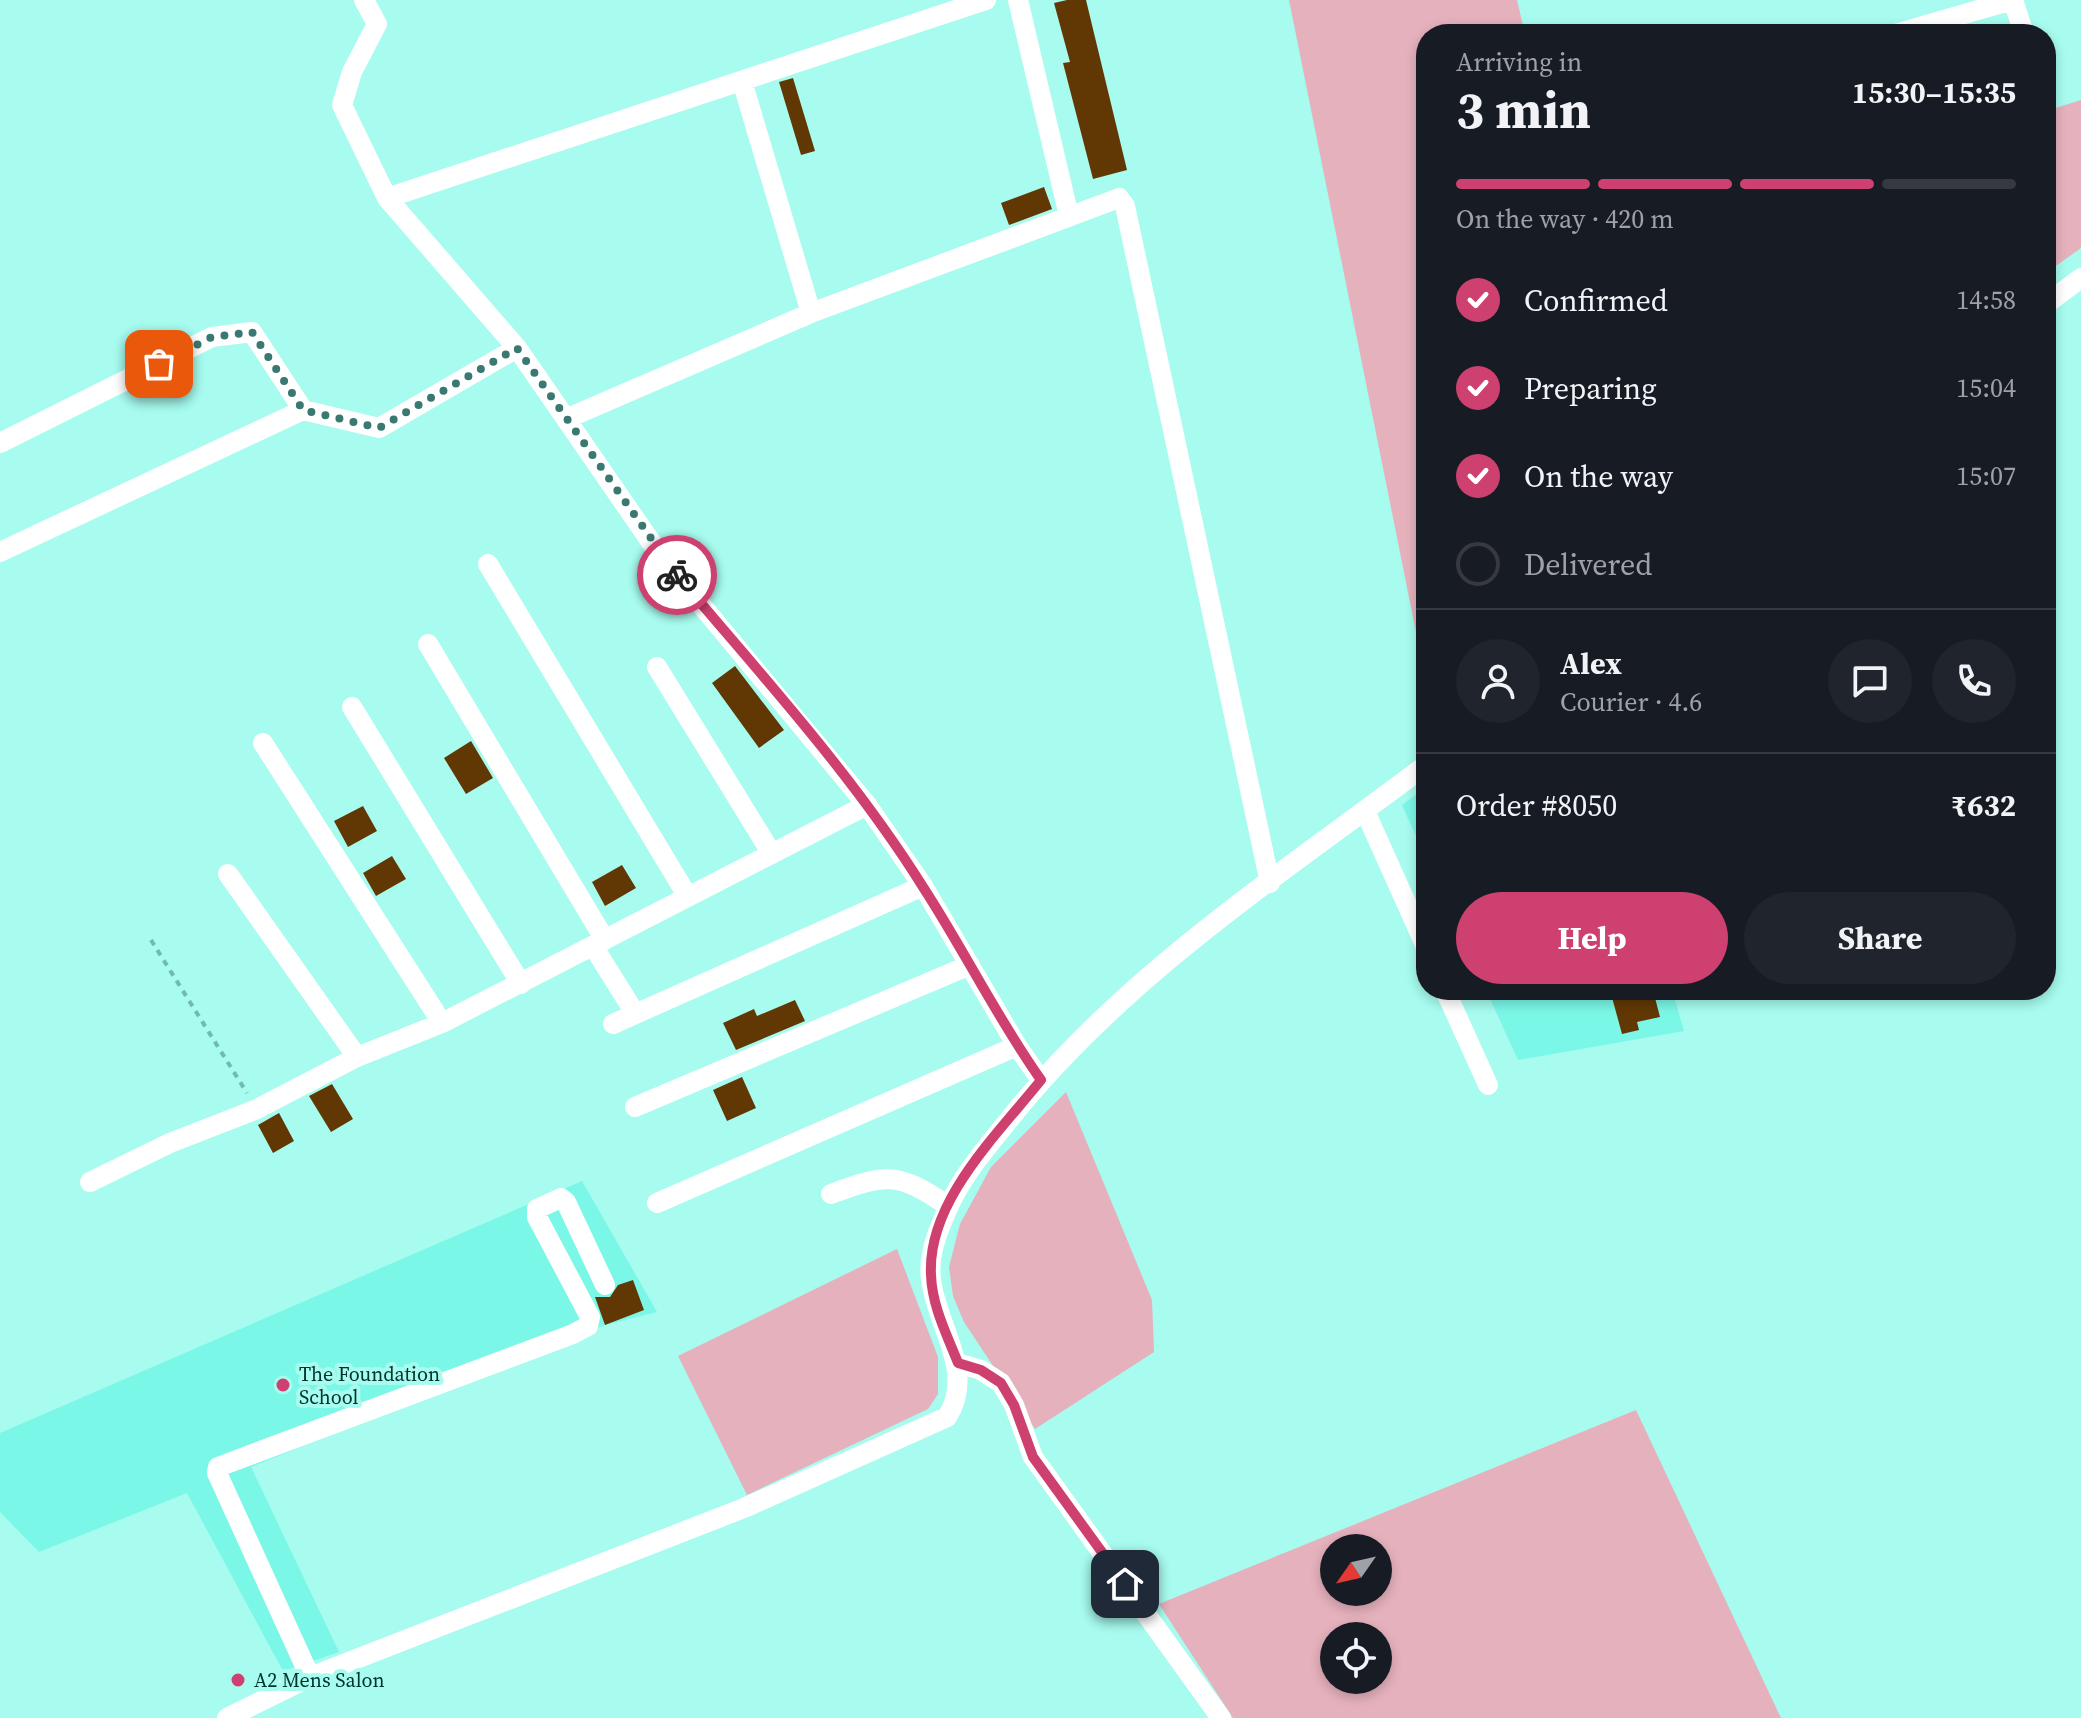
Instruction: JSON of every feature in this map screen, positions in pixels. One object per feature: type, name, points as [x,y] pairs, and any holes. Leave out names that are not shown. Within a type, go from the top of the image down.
[{"type":"street","points":[[364,0],[377,24],[352,72],[342,105],[387,198],[517,348],[660,555],[867,805],[923,886],[1017,1046],[1041,1080]]},
{"type":"street","points":[[387,198],[986,0]]},
{"type":"street","points":[[1018,0],[1069,216]]},
{"type":"street","points":[[1930,24],[2013,0],[2021,24]]},
{"type":"street","points":[[742,81],[811,313]]},
{"type":"street","points":[[568,418],[811,313],[1116,198],[1125,206],[1270,883]]},
{"type":"street","points":[[2056,297],[2081,278]]},
{"type":"street","points":[[0,443],[212,337],[234,333],[252,332],[303,410]]},
{"type":"street","points":[[0,552],[303,410],[379,428],[517,348]]},
{"type":"street","points":[[488,564],[688,897]]},
{"type":"street","points":[[428,644],[599,943],[635,1013]]},
{"type":"street","points":[[657,667],[772,854]]},
{"type":"street","points":[[352,707],[521,984]]},
{"type":"street","points":[[263,743],[442,1023]]},
{"type":"street","points":[[227,1718],[310,1677],[744,1508],[947,1417],[958,1399],[958,1363],[937,1311],[931,1277],[932,1249],[948,1206],[967,1174],[1041,1080],[1146,976],[1416,773]]},
{"type":"street","points":[[90,1182],[170,1143],[257,1109],[357,1057],[442,1023],[867,805]]},
{"type":"street","points":[[1365,811],[1416,925]]},
{"type":"street","points":[[228,874],[357,1057]]},
{"type":"street","points":[[613,1024],[923,886]]},
{"type":"street","points":[[635,1107],[970,965]]},
{"type":"street","points":[[1450,1000],[1488,1085]]},
{"type":"street","points":[[657,1203],[1017,1046]]},
{"type":"street","points":[[831,1194],[876,1177],[893,1178],[921,1188],[948,1206]]},
{"type":"street","points":[[310,1677],[217,1473],[218,1467],[588,1326],[590,1317],[537,1217],[537,1209],[553,1201],[561,1198],[566,1202],[605,1285]]},
{"type":"street","points":[[958,1363],[981,1370],[1001,1383],[1014,1405],[1033,1457],[1221,1718]]},
{"type":"path","points":[[151,940],[257,1109]]},
{"type":"shaded area","points":[[1289,0],[1517,0],[1523,24],[1416,24],[1416,632]]},
{"type":"shaded area","points":[[2081,100],[2081,248],[2056,266],[2056,108]]},
{"type":"shaded area","points":[[1416,794],[1416,836],[1402,805]]},
{"type":"shaded area","points":[[1491,1000],[1675,1000],[1684,1031],[1518,1060]]},
{"type":"shaded area","points":[[1066,1092],[1152,1300],[1154,1352],[1035,1429],[964,1322],[953,1296],[949,1267],[960,1224],[991,1167]]},
{"type":"shaded area","name":"The Foundation School","points":[[582,1181],[657,1312],[605,1325],[251,1467],[339,1652],[283,1671],[187,1493],[39,1552],[0,1512],[0,1433]]},
{"type":"shaded area","points":[[897,1249],[938,1357],[938,1394],[928,1409],[747,1495],[678,1356]]},
{"type":"shaded area","points":[[1636,1410],[1781,1718],[1233,1718],[1159,1604],[1320,1539],[1320,1606],[1392,1606],[1392,1534],[1331,1534]]},
{"type":"building","points":[[1086,0],[1127,170],[1093,179],[1063,63],[1070,62],[1054,3]]},
{"type":"building","points":[[793,78],[815,151],[801,155],[779,82]]},
{"type":"building","points":[[1044,187],[1052,209],[1009,225],[1001,203]]},
{"type":"building","points":[[735,666],[784,730],[759,748],[712,683]]},
{"type":"building","points":[[471,741],[493,778],[466,794],[444,758]]},
{"type":"building","points":[[363,806],[377,831],[348,847],[334,821]]},
{"type":"building","points":[[392,856],[406,879],[376,896],[363,873]]},
{"type":"building","points":[[622,865],[636,888],[605,906],[592,882]]},
{"type":"building","points":[[795,1000],[805,1021],[736,1050],[723,1023],[754,1009],[757,1016]]},
{"type":"building","points":[[1613,1000],[1656,1000],[1660,1017],[1637,1022],[1639,1030],[1622,1034]]},
{"type":"building","points":[[742,1077],[756,1108],[727,1121],[713,1090]]},
{"type":"building","points":[[332,1084],[353,1119],[331,1132],[309,1096]]},
{"type":"building","points":[[279,1113],[294,1141],[273,1153],[258,1125]]},
{"type":"building","points":[[633,1280],[644,1310],[605,1325],[595,1297],[610,1297],[618,1285]]},
{"type":"way so far","points":[[159,364],[212,337],[252,332],[303,410],[323,412],[353,424],[379,428],[517,348],[677,575]]},
{"type":"place","name":"The Foundation School","points":[[283,1385]]},
{"type":"place","name":"A2 Mens Salon","points":[[238,1680]]},
{"type":"route","points":[[677,575],[867,805],[923,886],[1017,1046],[1041,1080],[967,1174],[948,1206],[932,1249],[931,1277],[937,1311],[958,1363],[981,1370],[1001,1383],[1014,1405],[1033,1457],[1125,1584]]}]
